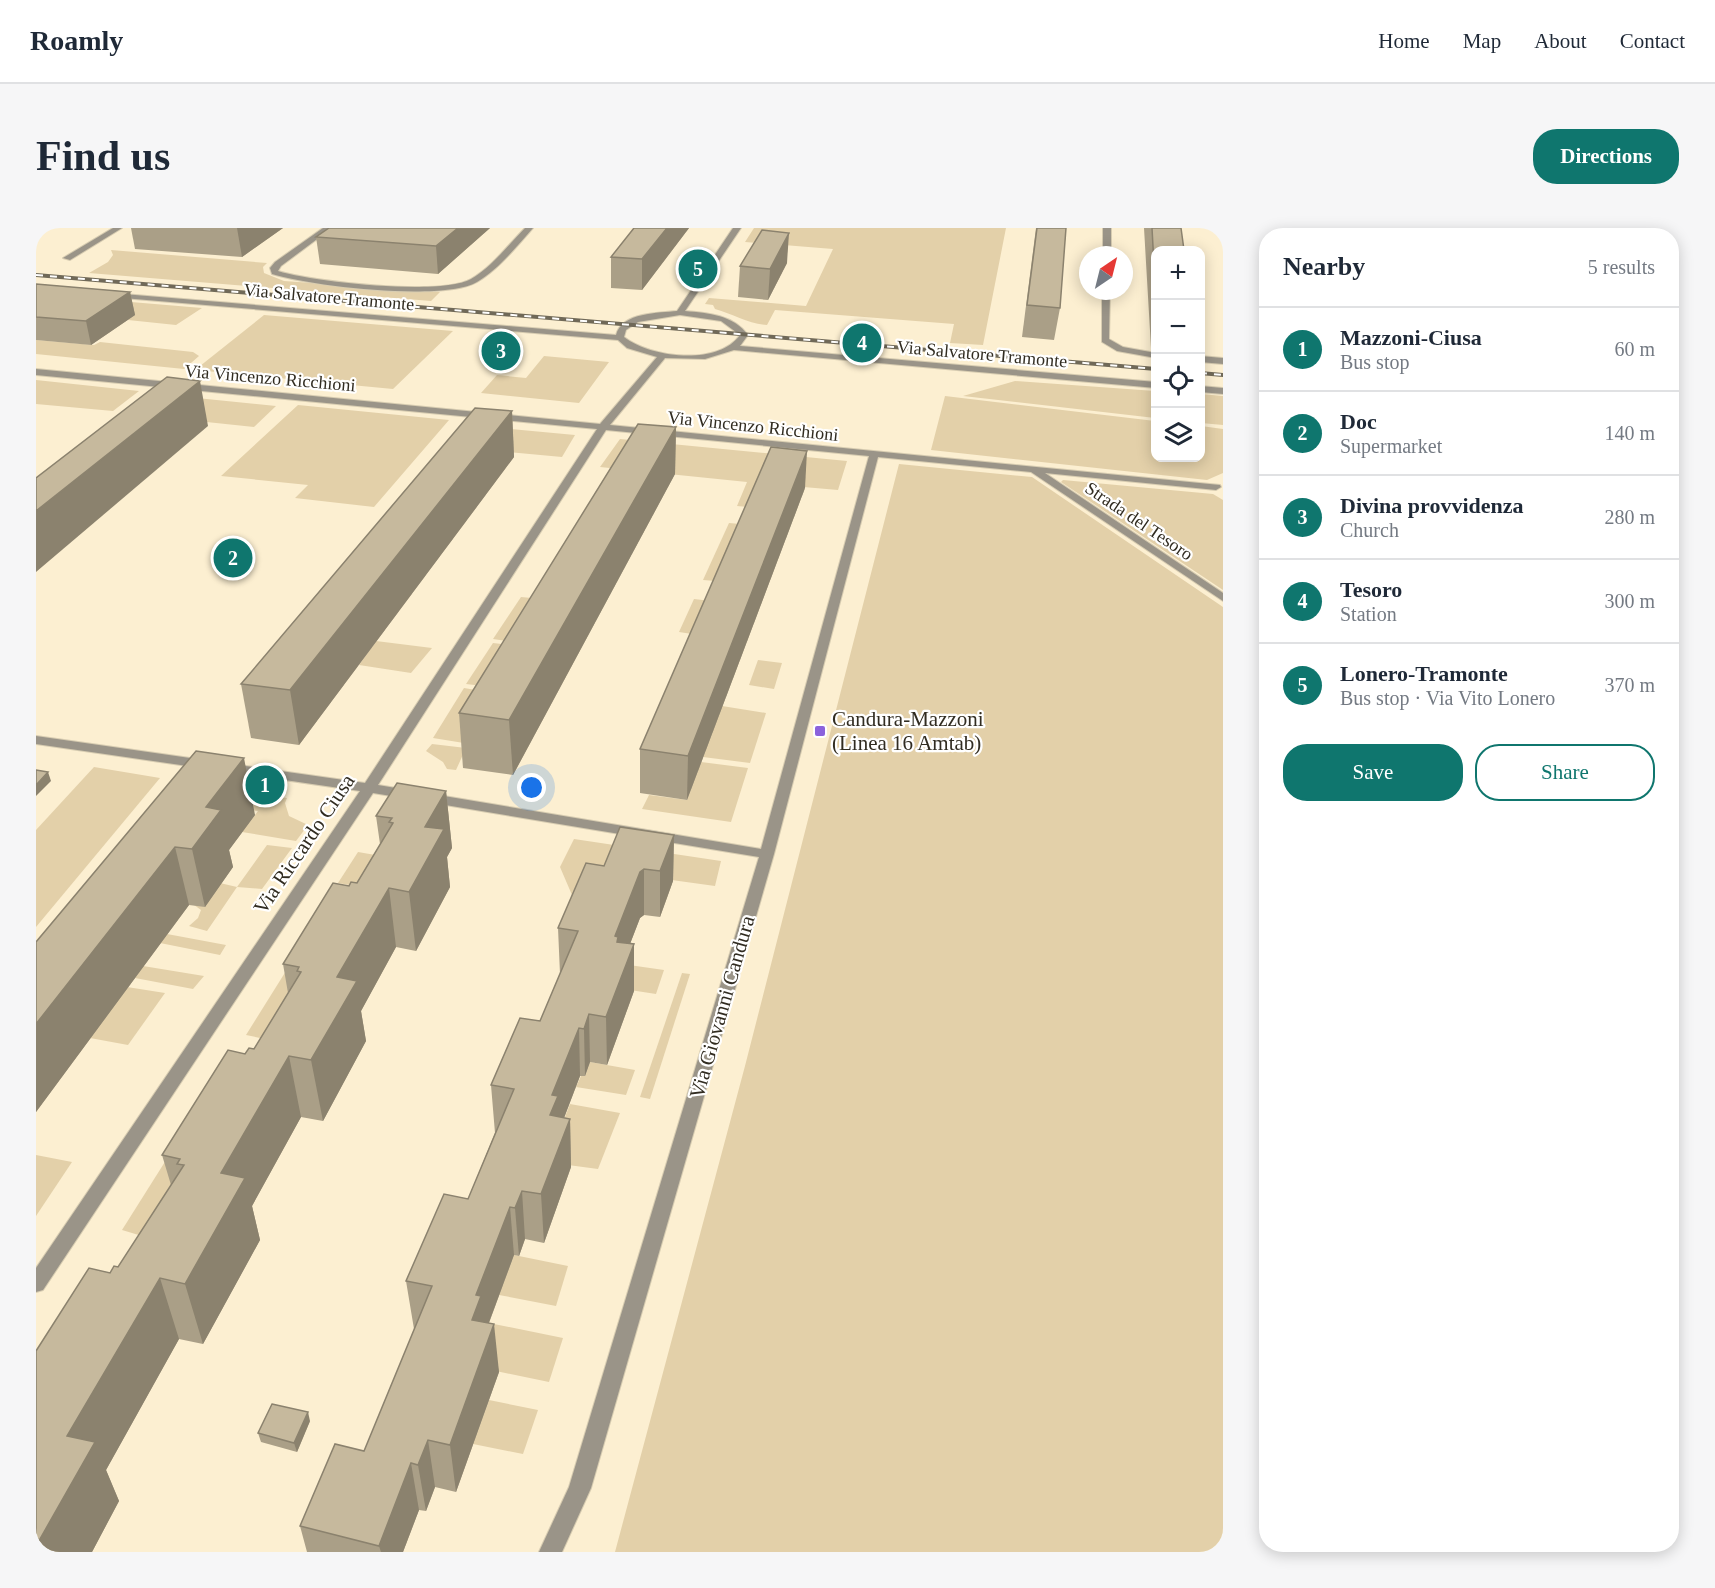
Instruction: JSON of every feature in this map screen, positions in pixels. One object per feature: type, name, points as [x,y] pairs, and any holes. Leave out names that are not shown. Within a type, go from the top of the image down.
[{"type":"street","points":[[67,258],[118,228]]},
{"type":"street","points":[[327,228],[278,264],[274,268],[275,272],[293,278],[427,290],[465,286],[474,282],[529,228]]},
{"type":"street","points":[[680,313],[737,228]]},
{"type":"street","points":[[1107,228],[1107,246]]},
{"type":"street","name":"Via Salvatore Tramonte","points":[[106,295],[620,338],[633,349],[662,356],[703,356],[734,348],[1151,386]]},
{"type":"street","points":[[1106,300],[1106,340],[1120,349],[1151,355]]},
{"type":"street","points":[[620,338],[622,329],[635,320],[680,313],[717,318],[740,328],[744,335],[742,341],[734,348]]},
{"type":"street","name":"Via Riccardo Ciusa","points":[[36,1284],[369,788],[603,427],[662,356]]},
{"type":"street","points":[[1205,359],[1223,361]]},
{"type":"street","name":"Via Vincenzo Ricchioni","points":[[36,372],[162,388],[603,427],[1036,471],[1221,487]]},
{"type":"street","points":[[1205,389],[1223,391]]},
{"type":"street","name":"Via Giovanni Candura","points":[[550,1552],[580,1488],[766,854],[874,455]]},
{"type":"street","name":"Strada del Tesoro","points":[[1036,471],[1223,598]]},
{"type":"street","points":[[36,740],[369,788],[766,854]]},
{"type":"shaded area","points":[[754,228],[1006,228],[983,345],[950,343],[954,324],[775,310],[767,325],[747,321],[715,309],[713,305],[705,304],[709,298],[806,306],[833,249],[745,242]]},
{"type":"shaded area","points":[[111,250],[267,263],[263,267],[264,273],[284,281],[440,292],[431,301],[89,273],[108,262],[113,255]]},
{"type":"shaded area","points":[[36,294],[202,308],[176,325],[128,320],[134,315]]},
{"type":"shaded area","points":[[264,315],[453,331],[393,389],[195,370]]},
{"type":"shaded area","points":[[36,340],[94,345],[100,342],[193,352],[199,356],[184,369],[36,354]]},
{"type":"shaded area","points":[[544,356],[609,362],[579,403],[481,393],[497,375],[526,378]]},
{"type":"shaded area","points":[[36,380],[139,391],[113,411],[36,404]]},
{"type":"shaded area","points":[[1015,381],[1151,391],[1151,418],[963,396]]},
{"type":"shaded area","points":[[1205,394],[1223,396],[1223,425],[1205,423]]},
{"type":"shaded area","points":[[177,396],[276,406],[254,427],[178,419]]},
{"type":"shaded area","points":[[945,396],[1151,421],[1151,462],[1205,462],[1205,427],[1223,429],[1223,473],[1207,480],[931,450]]},
{"type":"shaded area","points":[[298,405],[449,420],[374,507],[295,498],[308,485],[221,476]]},
{"type":"shaded area","points":[[467,425],[575,435],[562,457],[446,446]]},
{"type":"shaded area","points":[[620,439],[847,461],[838,490],[769,484],[759,508],[737,506],[747,482],[600,467]]},
{"type":"shaded area","points":[[899,464],[1032,477],[1223,607],[1223,1552],[615,1552],[745,1066]]},
{"type":"shaded area","points":[[1063,480],[1213,494],[1223,500],[1223,590],[1061,482]]},
{"type":"shaded area","points":[[729,523],[752,525],[728,582],[703,580]]},
{"type":"shaded area","points":[[521,597],[553,600],[526,644],[493,639]]},
{"type":"shaded area","points":[[694,599],[719,602],[705,636],[679,632]]},
{"type":"shaded area","points":[[376,641],[432,648],[411,673],[359,665]]},
{"type":"shaded area","points":[[493,643],[527,647],[500,688],[466,684]]},
{"type":"shaded area","points":[[758,660],[782,663],[774,689],[749,685]]},
{"type":"shaded area","points":[[464,688],[499,694],[470,744],[433,738]]},
{"type":"shaded area","points":[[722,706],[766,713],[750,763],[703,757]]},
{"type":"shaded area","points":[[432,744],[466,748],[456,770],[447,769],[443,762],[426,751]]},
{"type":"shaded area","points":[[701,762],[748,768],[731,822],[642,809],[649,795],[687,800]]},
{"type":"shaded area","points":[[94,767],[160,778],[36,927],[36,830]]},
{"type":"shaded area","points":[[226,789],[287,798],[285,803],[289,816],[308,825],[296,841],[242,832],[258,811],[213,804]]},
{"type":"shaded area","points":[[574,839],[721,861],[715,886],[621,873],[575,902],[560,867]]},
{"type":"shaded area","points":[[267,845],[292,848],[262,889],[237,887]]},
{"type":"shaded area","points":[[358,852],[387,857],[386,891],[338,883]]},
{"type":"shaded area","points":[[207,880],[237,887],[207,931],[189,926],[198,918],[201,910],[190,902]]},
{"type":"shaded area","points":[[321,915],[289,1044],[246,1035]]},
{"type":"shaded area","points":[[167,934],[226,945],[220,955],[160,943]]},
{"type":"shaded area","points":[[622,964],[664,970],[656,994],[617,988]]},
{"type":"shaded area","points":[[143,966],[204,976],[193,989],[135,978]]},
{"type":"shaded area","points":[[682,973],[690,974],[650,1099],[640,1097]]},
{"type":"shaded area","points":[[127,987],[165,993],[128,1045],[90,1038]]},
{"type":"shaded area","points":[[590,1062],[635,1070],[626,1095],[576,1087],[581,1076],[585,1076]]},
{"type":"shaded area","points":[[570,1104],[620,1113],[598,1169],[553,1163],[555,1143]]},
{"type":"shaded area","points":[[36,1155],[72,1162],[36,1216]]},
{"type":"shaded area","points":[[168,1157],[196,1165],[162,1242],[122,1230]]},
{"type":"shaded area","points":[[514,1255],[568,1266],[556,1306],[499,1295]]},
{"type":"shaded area","points":[[489,1323],[563,1338],[549,1382],[477,1367]]},
{"type":"shaded area","points":[[489,1400],[538,1410],[523,1454],[473,1444]]},
{"type":"building","points":[[329,228],[458,228],[436,246],[316,237]]},
{"type":"building","points":[[634,228],[667,228],[642,259],[611,257]]},
{"type":"building","points":[[1037,228],[1066,228],[1060,308],[1027,305]]},
{"type":"building","points":[[1152,228],[1181,228],[1183,246],[1153,246]]},
{"type":"building","points":[[762,230],[789,233],[770,269],[740,266]]},
{"type":"building","points":[[36,284],[130,292],[86,321],[36,317]]},
{"type":"building","points":[[167,377],[200,381],[36,511],[36,478]]},
{"type":"building","points":[[475,408],[512,411],[290,690],[241,684]]},
{"type":"building","points":[[638,424],[676,427],[509,720],[459,713]]},
{"type":"building","points":[[771,447],[807,451],[688,756],[640,749]]},
{"type":"building","points":[[196,751],[244,758],[206,807],[221,810],[192,849],[175,847],[36,1024],[36,942]]},
{"type":"building","points":[[36,770],[48,772],[36,785]]},
{"type":"building","points":[[397,783],[446,791],[425,827],[444,829],[409,892],[389,888],[337,977],[357,981],[311,1060],[289,1056],[221,1173],[245,1178],[185,1284],[160,1278],[67,1436],[95,1442],[36,1546],[36,1351],[89,1268],[110,1273],[114,1266],[118,1267],[184,1165],[177,1164],[180,1159],[162,1155],[228,1050],[245,1054],[249,1048],[254,1049],[301,972],[297,971],[299,967],[283,964],[333,883],[349,886],[351,882],[357,883],[393,823],[389,822],[392,818],[376,816]]},
{"type":"building","points":[[620,827],[674,835],[660,871],[644,869],[640,872],[615,936],[618,937],[617,942],[634,944],[606,1017],[589,1014],[584,1029],[579,1028],[552,1095],[558,1096],[550,1115],[570,1119],[541,1194],[522,1191],[515,1208],[510,1207],[476,1295],[481,1296],[472,1320],[494,1324],[450,1445],[428,1440],[418,1465],[411,1463],[379,1546],[300,1526],[335,1444],[364,1451],[432,1286],[406,1281],[444,1194],[468,1199],[514,1089],[491,1085],[520,1018],[540,1021],[578,931],[558,928],[586,863],[604,866]]},
{"type":"building","points":[[272,1404],[308,1412],[294,1443],[258,1433]]},
{"type":"railway","points":[[36,275],[1151,369]]},
{"type":"railway","points":[[1205,373],[1223,375]]},
{"type":"place","name":"Lonero-Tramonte","points":[[698,269]]},
{"type":"place","name":"Tesoro","points":[[862,343]]},
{"type":"place","name":"Divina provvidenza","points":[[501,351]]},
{"type":"place","name":"Doc","points":[[233,558]]},
{"type":"place","name":"Candura-Mazzoni (Linea 16 Amtab)","points":[[820,731]]},
{"type":"place","name":"Mazzoni-Ciusa","points":[[265,785]]}]
